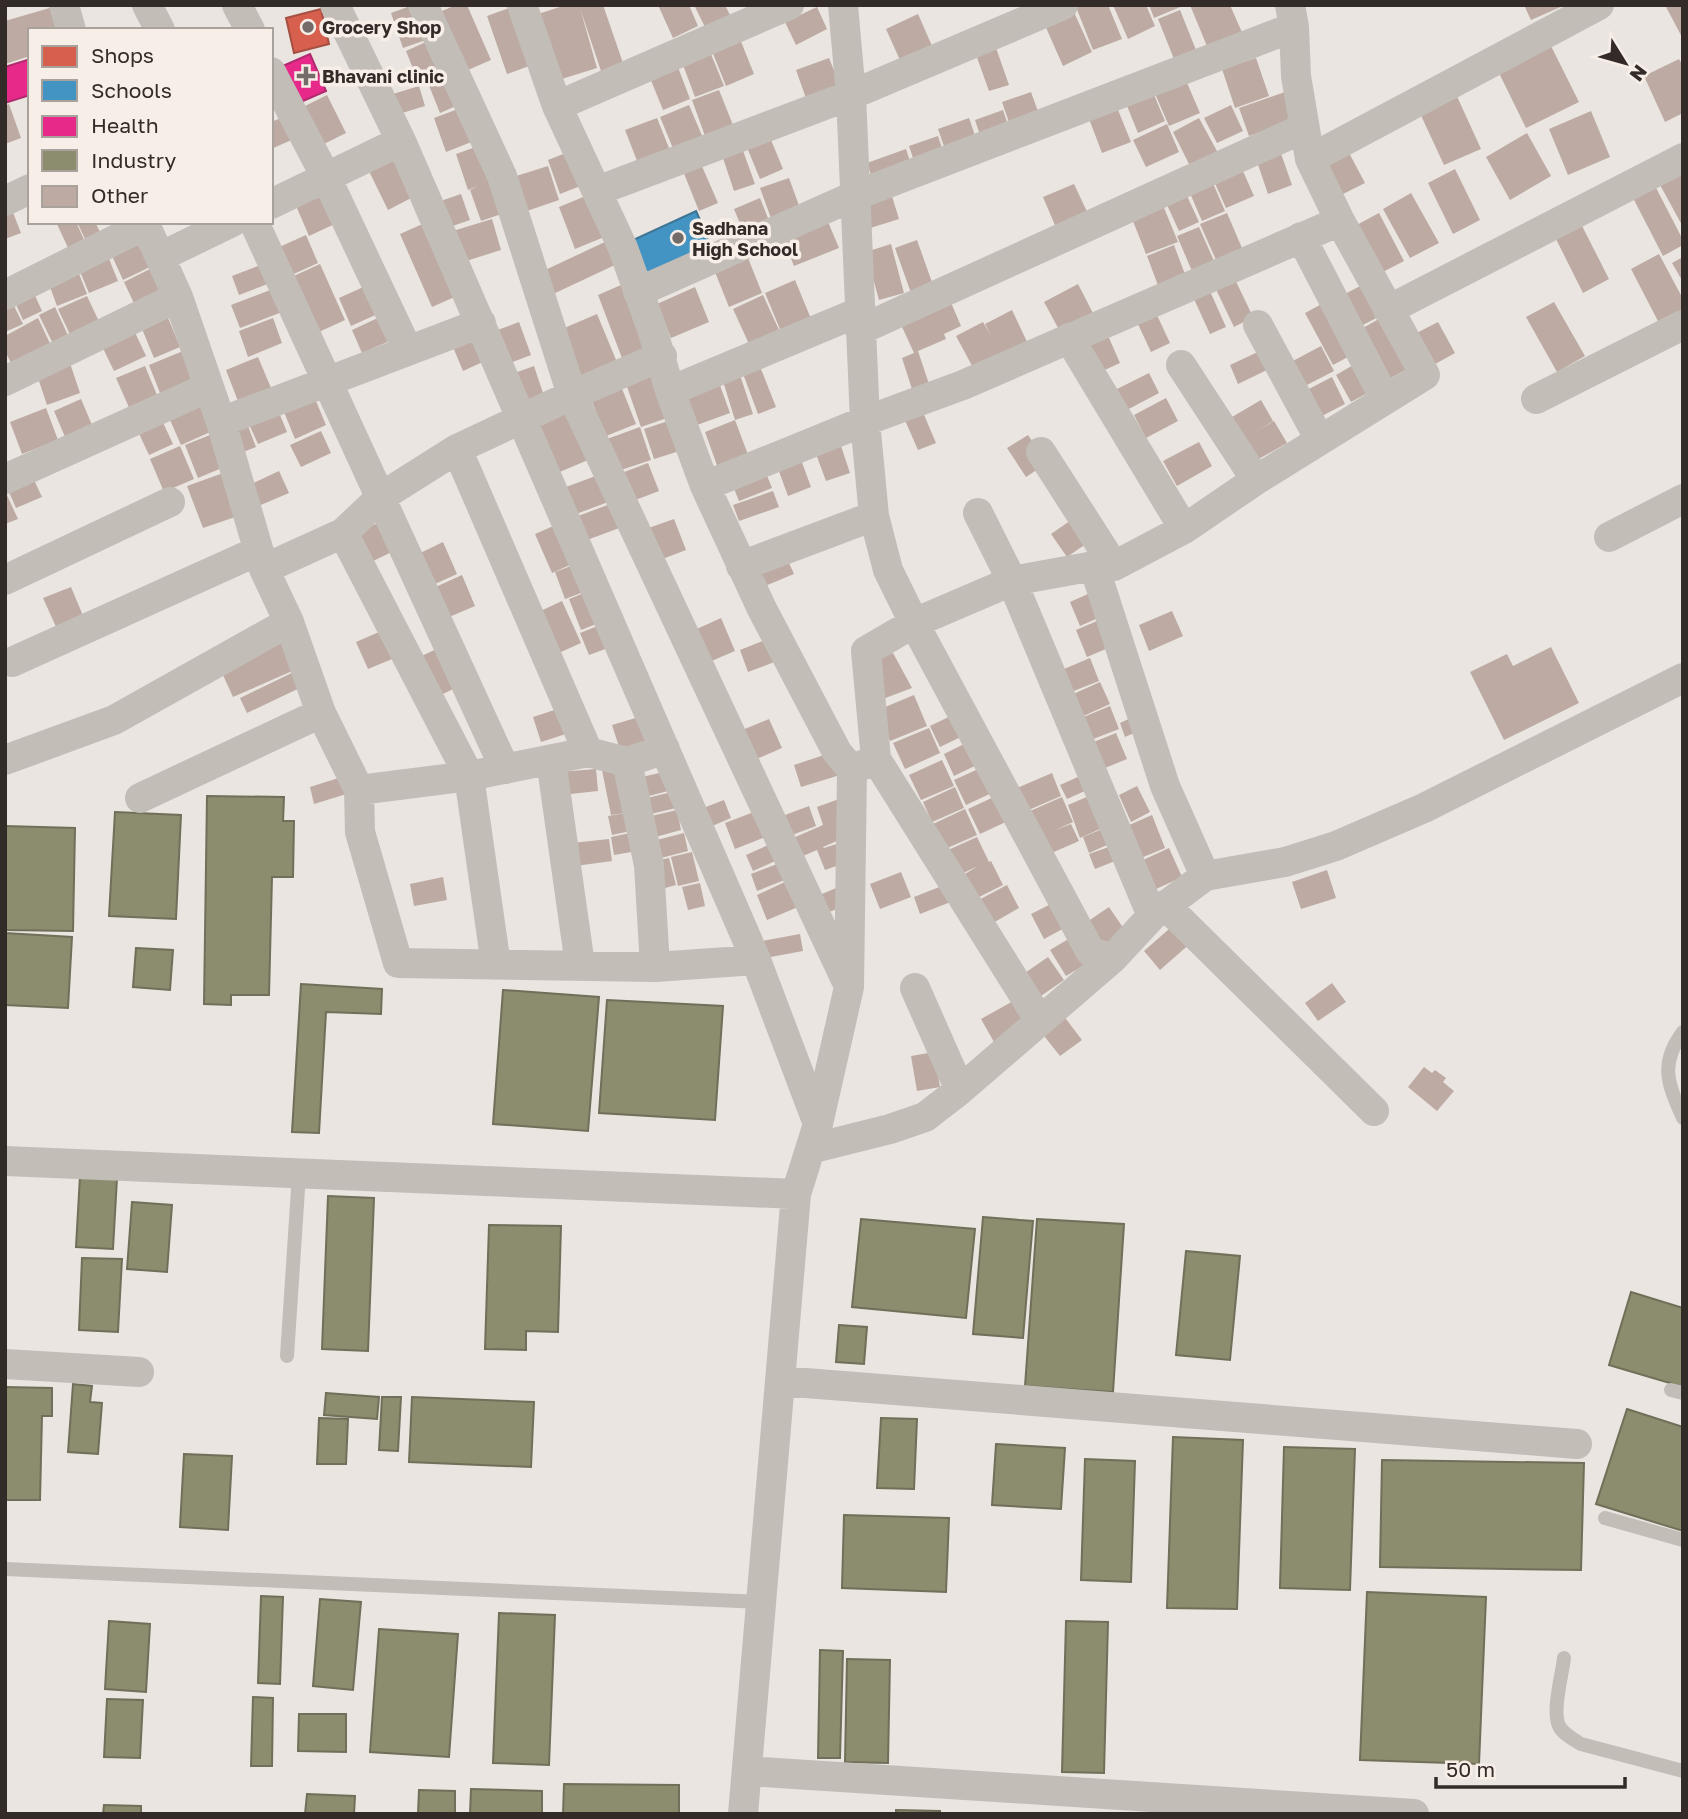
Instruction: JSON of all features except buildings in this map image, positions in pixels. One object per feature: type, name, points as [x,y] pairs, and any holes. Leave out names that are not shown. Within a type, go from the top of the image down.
[{"type":"street","points":[[64,5],[70,28]]},
{"type":"street","points":[[147,5],[159,28]]},
{"type":"street","points":[[237,5],[249,28]]},
{"type":"street","points":[[335,5],[401,141],[757,960],[814,1136]]},
{"type":"street","points":[[423,5],[502,176],[572,395],[849,987]]},
{"type":"street","points":[[522,5],[557,106],[623,248],[662,356],[670,391],[705,486],[741,566],[836,752],[864,765],[1040,1021]]},
{"type":"street","points":[[557,106],[789,5]]},
{"type":"street","points":[[843,5],[851,95],[865,421],[874,516],[888,570],[1090,951],[1112,960]]},
{"type":"street","points":[[597,191],[851,95],[1063,5]]},
{"type":"street","points":[[1310,159],[1598,5]]},
{"type":"street","points":[[638,292],[854,196],[1291,11],[1296,76],[1310,159],[1388,310],[1425,374],[1256,480],[1184,529],[1104,566],[1012,581],[914,623],[866,651],[864,765],[849,987],[814,1136],[796,1194],[743,1814]]},
{"type":"street","points":[[273,76],[326,177],[408,351]]},
{"type":"street","points":[[670,391],[860,321],[1304,128]]},
{"type":"street","points":[[273,203],[401,141]]},
{"type":"street","points":[[1388,310],[1683,158]]},
{"type":"street","points":[[705,486],[865,421],[963,385],[1340,220]]},
{"type":"street","points":[[5,295],[144,224],[178,297],[221,422],[261,560],[289,622],[321,713],[359,790],[360,832],[398,963],[655,967],[757,960]]},
{"type":"street","points":[[160,257],[228,224]]},
{"type":"street","points":[[255,224],[505,769]]},
{"type":"street","points":[[1301,237],[1385,399]]},
{"type":"street","points":[[5,381],[178,297]]},
{"type":"street","points":[[221,422],[481,323]]},
{"type":"street","points":[[1258,325],[1320,440]]},
{"type":"street","points":[[1536,400],[1683,325]]},
{"type":"street","points":[[1069,338],[1184,529]]},
{"type":"street","points":[[12,662],[261,560],[343,533],[382,497],[457,449],[662,356]]},
{"type":"street","points":[[1181,365],[1256,480]]},
{"type":"street","points":[[5,479],[209,387]]},
{"type":"street","points":[[457,449],[588,752]]},
{"type":"street","points":[[1041,452],[1104,566],[1165,786],[1205,876]]},
{"type":"street","points":[[1609,537],[1683,499]]},
{"type":"street","points":[[5,580],[170,502]]},
{"type":"street","points":[[978,513],[1012,581],[1158,911],[1374,1111]]},
{"type":"street","points":[[741,566],[874,516]]},
{"type":"street","points":[[343,533],[469,776],[496,965]]},
{"type":"street","points":[[5,760],[114,720],[289,622]]},
{"type":"street","points":[[814,1136],[890,1129],[925,1117],[1112,960],[1158,911],[1205,876],[1285,862],[1336,846],[1424,808],[1683,678]]},
{"type":"street","points":[[141,797],[321,713]]},
{"type":"street","points":[[359,790],[469,776],[588,752],[627,762],[666,749]]},
{"type":"street","points":[[551,760],[580,965]]},
{"type":"street","points":[[627,762],[649,865],[655,967]]},
{"type":"street","points":[[915,988],[960,1090]]},
{"type":"street","points":[[5,1161],[796,1194]]},
{"type":"street","points":[[5,1364],[139,1372]]},
{"type":"street","points":[[780,1381],[1577,1444]]},
{"type":"street","points":[[747,1771],[1415,1814]]},
{"type":"lane","points":[[1683,1032],[1672,1047],[1667,1074],[1683,1118]]},
{"type":"lane","points":[[288,1356],[299,1174]]},
{"type":"lane","points":[[1605,1518],[1683,1540]]},
{"type":"lane","points":[[5,1569],[762,1602]]},
{"type":"lane","points":[[1564,1658],[1556,1714],[1560,1728],[1581,1744],[1683,1771]]},
{"type":"place","name":"Grocery Shop","points":[[308,27]]},
{"type":"place","name":"Bhavani clinic","points":[[306,76]]},
{"type":"place","name":"Sadhana High School","points":[[678,238]]}]
